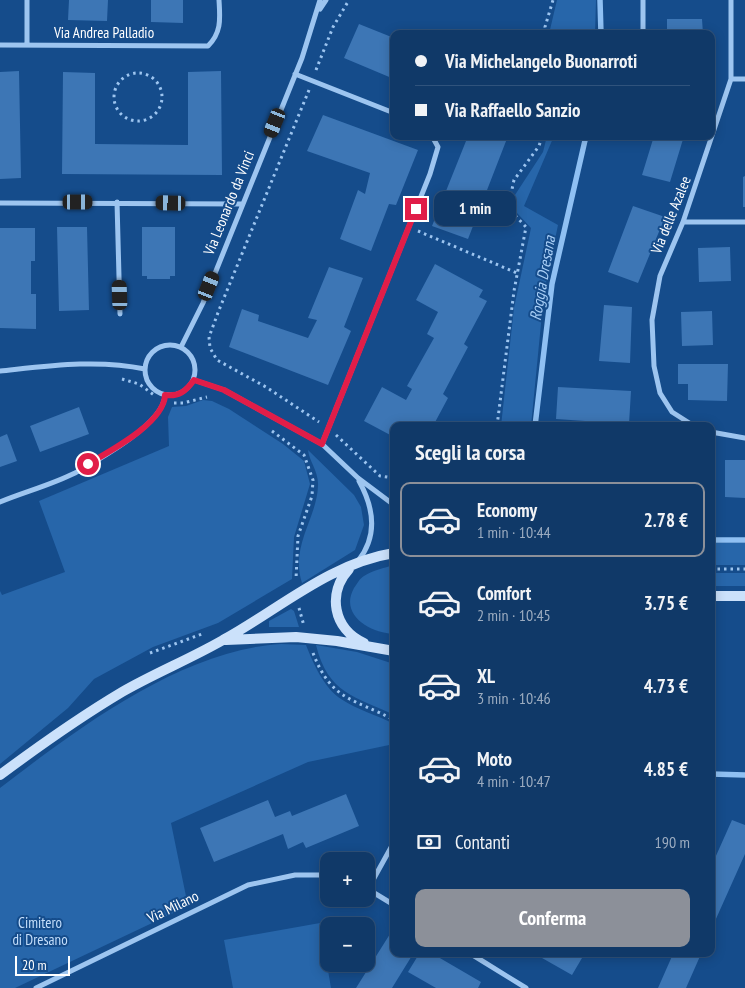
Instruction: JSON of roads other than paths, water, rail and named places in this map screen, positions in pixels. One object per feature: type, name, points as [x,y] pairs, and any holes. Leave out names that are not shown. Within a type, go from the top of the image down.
[{"type":"street","points":[[27,0],[27,45]]},
{"type":"street","name":"Via Andrea Palladio","points":[[0,45],[208,46],[214,40],[220,28],[220,0]]},
{"type":"street","name":"Via Leonardo da Vinci","points":[[181,347],[203,303],[243,204],[295,74],[318,11],[320,0]]},
{"type":"street","name":"Via Leonardo da Vinci","points":[[318,11],[326,0]]},
{"type":"street","points":[[643,0],[643,30]]},
{"type":"street","name":"Via delle Azalee","points":[[715,127],[731,79],[731,0]]},
{"type":"street","points":[[295,74],[390,111]]},
{"type":"street","points":[[731,79],[745,79]]},
{"type":"street","points":[[322,444],[430,174],[438,147],[434,140]]},
{"type":"street","name":"Via delle Azalee","points":[[687,422],[676,416],[666,404],[658,386],[652,344],[652,311],[658,284],[683,222],[711,140]]},
{"type":"street","points":[[0,202],[243,204]]},
{"type":"street","points":[[118,202],[120,314]]},
{"type":"street","points":[[683,222],[745,222]]},
{"type":"street","points":[[171,344],[181,347],[194,360],[196,368],[194,380],[188,389],[180,394],[165,395],[152,388],[146,380],[145,369],[147,359],[161,346],[171,344]]},
{"type":"street","points":[[0,371],[67,364],[124,365],[145,369]]},
{"type":"street","points":[[194,380],[224,390],[322,444],[358,478],[390,501]]},
{"type":"street","points":[[0,502],[74,473],[132,438],[161,410],[165,395]]},
{"type":"street","points":[[715,433],[745,438]]},
{"type":"street","points":[[358,478],[369,501],[372,527],[366,550],[358,562],[340,581],[336,594],[335,609],[342,626],[353,636],[379,648]]},
{"type":"street","points":[[0,775],[121,693],[223,641],[297,594],[358,562],[390,554]]},
{"type":"street","points":[[715,596],[745,596]]},
{"type":"street","points":[[223,641],[273,637],[308,638],[390,650]]},
{"type":"street","points":[[375,875],[390,849]]},
{"type":"street","name":"Via Milano","points":[[36,988],[248,885],[295,875],[320,875]]},
{"type":"street","points":[[375,894],[390,903]]},
{"type":"street","points":[[476,957],[526,988]]},
{"type":"waterway","name":"Roggia Dresana","points":[[600,0],[601,30]]},
{"type":"waterway","name":"Roggia Dresana","points":[[535,422],[552,284],[585,140]]},
{"type":"waterway","points":[[715,540],[745,540]]},
{"type":"waterway","name":"Roggia Dresana","points":[[715,774],[745,775]]},
{"type":"park label","name":"Cimitero di Dresano","points":[[40,932]]}]
